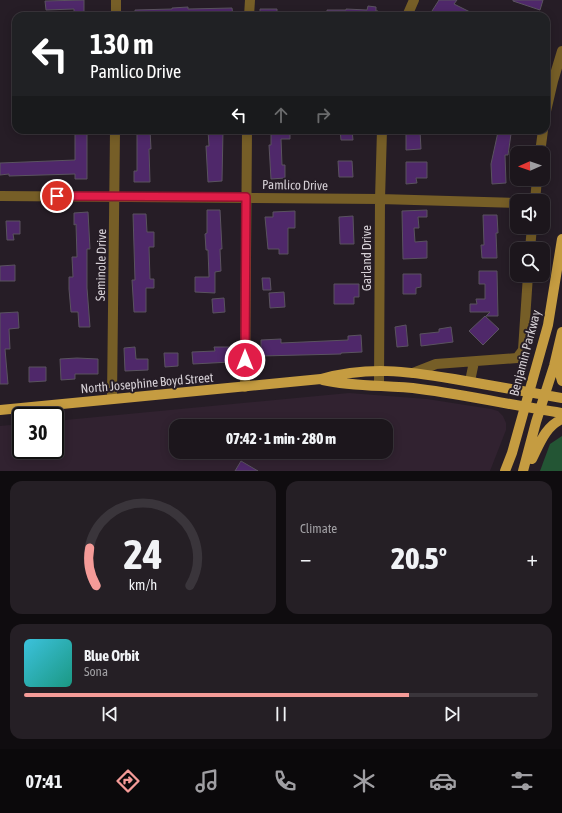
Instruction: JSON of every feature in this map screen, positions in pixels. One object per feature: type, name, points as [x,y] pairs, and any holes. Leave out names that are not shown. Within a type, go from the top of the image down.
[{"type":"main road","name":"Benjamin Parkway","points":[[505,471],[512,454],[528,392],[548,325],[562,239]]},
{"type":"main road","points":[[561,336],[560,374],[562,381]]},
{"type":"main road","points":[[524,471],[561,336]]},
{"type":"main road","name":"North Josephine Boyd Street","points":[[0,410],[321,379],[341,374],[379,370],[413,372],[562,398]]},
{"type":"main road","name":"North Josephine Boyd Street","points":[[321,379],[340,384],[378,385],[443,392],[562,414]]},
{"type":"main road","points":[[524,471],[542,438],[552,426],[562,419]]},
{"type":"street","points":[[116,0],[116,12]]},
{"type":"street","points":[[249,12],[250,0]]},
{"type":"street","points":[[409,12],[414,0]]},
{"type":"street","points":[[550,94],[562,51]]},
{"type":"street","name":"Seminole Drive","points":[[112,400],[115,134]]},
{"type":"street","points":[[245,387],[247,134]]},
{"type":"street","name":"Garland Drive","points":[[378,385],[382,134]]},
{"type":"street","points":[[541,146],[542,134]]},
{"type":"street","name":"Pamlico Drive","points":[[0,196],[246,197],[510,203]]},
{"type":"street","points":[[413,372],[436,364],[517,358],[523,350],[528,282]]},
{"type":"street","points":[[470,382],[474,362]]},
{"type":"shaded area","points":[[349,393],[427,399],[491,409],[498,411],[503,416],[506,423],[506,430],[490,471],[0,471],[0,426],[12,425],[12,459],[64,459],[64,420]]},
{"type":"green space","points":[[562,436],[562,471],[540,471],[550,444]]},
{"type":"building","points":[[84,0],[84,12],[74,12],[74,9],[46,10],[45,1]]},
{"type":"building","points":[[439,0],[457,0],[454,4],[470,12],[434,12],[432,11]]},
{"type":"building","points":[[513,0],[543,0],[540,10]]},
{"type":"building","points":[[368,6],[376,7],[376,11],[378,12],[327,12],[327,10],[346,9],[367,10]]},
{"type":"building","points":[[172,8],[232,8],[232,12],[135,12],[135,10]]},
{"type":"building","points":[[260,9],[277,9],[277,12],[260,12]]},
{"type":"building","points":[[75,134],[87,134],[87,179],[75,179],[75,174],[0,175],[0,163],[75,160]]},
{"type":"building","points":[[137,134],[150,134],[150,182],[134,182],[134,171],[137,171]]},
{"type":"building","points":[[208,134],[223,134],[222,181],[208,182],[206,146],[209,146]]},
{"type":"building","points":[[271,134],[290,134],[290,139],[281,139],[282,165],[285,165],[285,178],[271,179],[269,145],[271,145]]},
{"type":"building","points":[[340,134],[352,134],[353,140],[341,140]]},
{"type":"building","points":[[406,134],[420,134],[421,149],[406,150]]},
{"type":"building","points":[[498,134],[511,134],[508,155],[505,155],[506,183],[492,184],[491,164]]},
{"type":"building","points":[[338,161],[352,161],[353,177],[339,177]]},
{"type":"building","points":[[406,162],[427,162],[427,178],[416,178],[417,183],[406,184]]},
{"type":"building","points":[[207,210],[220,210],[222,249],[220,249],[221,271],[215,272],[215,293],[195,292],[195,277],[209,277],[208,250],[206,250],[205,234],[207,233]]},
{"type":"building","points":[[427,210],[427,217],[418,217],[419,228],[414,228],[415,242],[427,241],[427,258],[403,259],[402,211]]},
{"type":"building","points":[[295,211],[295,228],[288,228],[288,254],[279,254],[279,249],[268,249],[265,217],[273,217],[273,212]]},
{"type":"building","points":[[88,212],[90,249],[87,249],[87,288],[90,327],[79,327],[78,312],[71,312],[69,289],[69,277],[73,277],[72,257],[77,257],[76,224],[74,225],[74,213]]},
{"type":"building","points":[[133,214],[146,214],[147,232],[154,232],[154,247],[149,247],[150,279],[154,279],[154,288],[146,288],[146,312],[134,312],[132,280],[135,280]]},
{"type":"building","points":[[483,215],[497,215],[497,258],[482,258],[481,245],[484,245]]},
{"type":"building","points":[[353,216],[354,244],[340,244],[339,217]]},
{"type":"building","points":[[6,221],[20,221],[20,234],[13,234],[14,240],[7,240]]},
{"type":"building","points":[[15,265],[15,281],[0,281],[0,266]]},
{"type":"building","points":[[479,271],[497,271],[498,316],[486,316],[490,312],[470,312],[470,304],[477,304],[476,299],[485,299],[485,284],[479,284]]},
{"type":"building","points":[[403,274],[421,274],[421,287],[416,288],[416,294],[403,294]]},
{"type":"building","points":[[262,278],[270,278],[271,290],[263,290]]},
{"type":"building","points":[[334,284],[359,284],[359,297],[354,297],[354,304],[334,304]]},
{"type":"building","points":[[284,292],[285,307],[270,308],[269,293]]},
{"type":"building","points":[[224,298],[225,312],[213,313],[212,299]]},
{"type":"building","points":[[18,312],[19,328],[9,329],[10,349],[5,349],[8,384],[0,384],[0,313]]},
{"type":"building","points":[[485,316],[499,329],[483,345],[469,331]]},
{"type":"building","points":[[406,325],[408,346],[397,347],[395,327]]},
{"type":"building","points":[[451,327],[453,342],[421,346],[420,334],[439,332],[439,329]]},
{"type":"building","points":[[361,335],[362,352],[261,356],[261,340],[281,339],[281,343],[348,340],[348,336]]},
{"type":"building","points":[[135,347],[136,359],[148,359],[148,370],[125,371],[124,348]]},
{"type":"building","points":[[214,347],[230,347],[231,362],[193,364],[192,352],[215,351]]},
{"type":"building","points":[[164,353],[178,353],[178,366],[165,367]]},
{"type":"building","points":[[60,359],[98,359],[98,374],[75,374],[75,379],[61,380]]},
{"type":"building","points":[[29,367],[46,367],[46,381],[29,382]]},
{"type":"building","points":[[241,461],[258,471],[235,471]]},
{"type":"route","points":[[57,196],[246,197],[245,360]]}]
